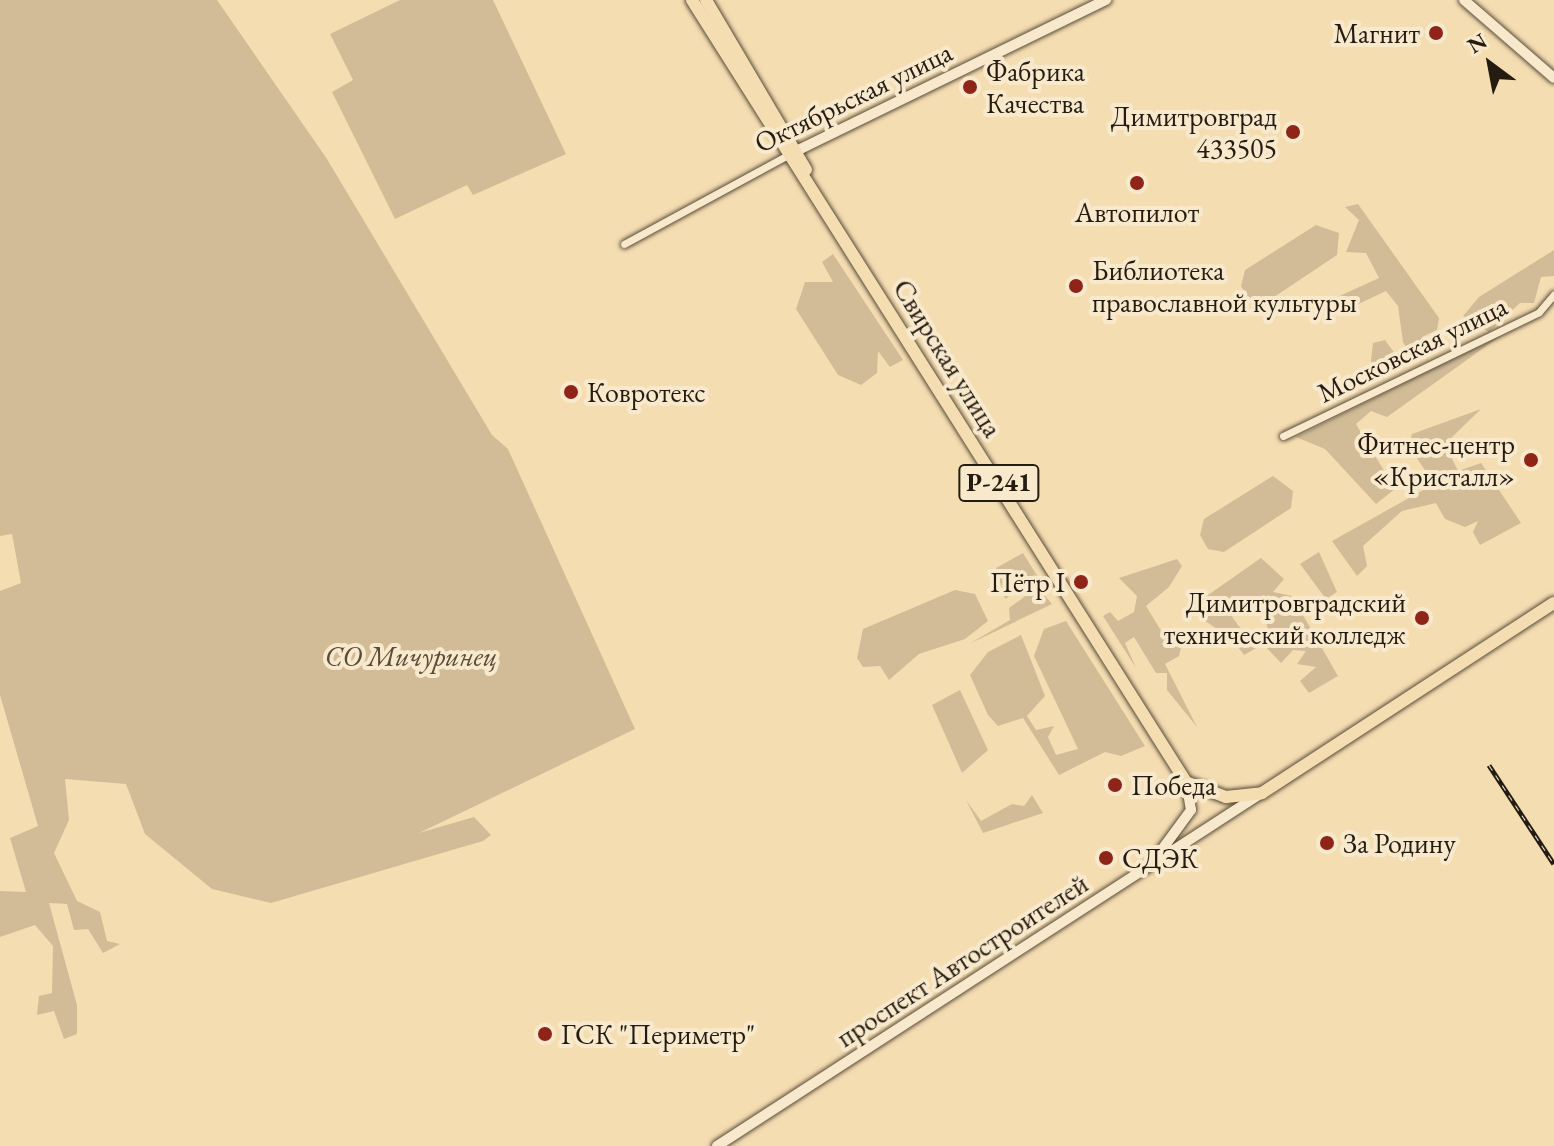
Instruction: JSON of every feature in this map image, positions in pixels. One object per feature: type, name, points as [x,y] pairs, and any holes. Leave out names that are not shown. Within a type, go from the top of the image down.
[{"type":"highway","name":"Свирская улица","points":[[692,0],[795,152],[812,185],[1186,782]]},
{"type":"highway","name":"Р-241","points":[[706,0],[785,123],[795,152]]},
{"type":"highway","name":"проспект Автостроителей","points":[[1262,793],[1554,603]]},
{"type":"highway","points":[[1186,782],[1226,797],[1262,793]]},
{"type":"main road","name":"Октябрьская улица","points":[[795,152],[1106,0]]},
{"type":"main road","points":[[1464,0],[1554,78]]},
{"type":"main road","points":[[1151,865],[1191,810],[1186,782]]},
{"type":"main road","name":"проспект Автостроителей","points":[[717,1146],[1262,793]]},
{"type":"street","name":"Октябрьская улица","points":[[624,244],[795,152]]},
{"type":"street","name":"Московская улица","points":[[1283,436],[1539,312],[1554,294]]},
{"type":"green space","name":"СО Мичуринец","points":[[0,0],[217,0],[327,159],[492,435],[508,449],[635,729],[419,833],[474,817],[491,835],[483,841],[271,903],[212,889],[145,834],[126,784],[65,779],[69,820],[54,853],[77,901],[100,912],[107,941],[120,944],[103,953],[88,929],[74,930],[67,904],[49,903],[77,1005],[77,1034],[64,1039],[54,1011],[37,1015],[39,996],[52,993],[53,946],[35,925],[0,937],[0,891],[26,892],[10,838],[38,826],[0,695],[0,591],[21,583],[12,534],[0,536]]},
{"type":"green space","points":[[400,0],[493,0],[566,154],[473,195],[467,185],[395,219],[332,92],[353,80],[330,34]]},
{"type":"green space","points":[[1358,204],[1439,318],[1437,330],[1422,337],[1421,354],[1412,357],[1403,342],[1398,306],[1386,291],[1329,318],[1333,299],[1379,278],[1366,253],[1346,252],[1359,220],[1345,207]]},
{"type":"green space","points":[[1316,225],[1339,233],[1337,255],[1265,303],[1249,300],[1241,286],[1245,270]]},
{"type":"green space","points":[[1554,250],[1554,276],[1541,277],[1534,303],[1520,303],[1489,332],[1463,316],[1479,297]]},
{"type":"green space","points":[[833,254],[903,360],[890,367],[878,351],[877,373],[861,385],[838,375],[796,309],[805,282],[833,282],[822,262]]},
{"type":"green space","points":[[1506,332],[1387,417],[1371,411],[1356,424],[1395,489],[1376,504],[1325,449],[1296,437]]},
{"type":"green space","points":[[1385,340],[1404,366],[1326,399],[1329,387],[1370,369],[1373,343]]},
{"type":"green space","points":[[1481,409],[1445,444],[1458,471],[1481,463],[1521,523],[1480,545],[1473,532],[1478,521],[1465,527],[1445,519],[1436,503],[1402,511],[1363,546],[1367,566],[1357,576],[1332,541],[1434,484],[1409,446],[1412,434]]},
{"type":"green space","points":[[1273,476],[1293,491],[1291,508],[1224,552],[1208,549],[1200,535],[1204,519]]},
{"type":"green space","points":[[1319,552],[1337,592],[1326,599],[1300,564]]},
{"type":"green space","points":[[1023,553],[1038,577],[1005,599],[996,568]]},
{"type":"green space","points":[[1261,558],[1284,579],[1273,592],[1292,596],[1338,676],[1309,693],[1300,681],[1316,667],[1297,664],[1306,651],[1293,650],[1281,663],[1263,644],[1244,655],[1238,647],[1269,634],[1265,617],[1240,609],[1232,617],[1244,633],[1233,640],[1188,609]]},
{"type":"green space","points":[[1177,559],[1182,566],[1169,587],[1146,606],[1160,629],[1182,643],[1179,656],[1165,664],[1197,727],[1167,690],[1167,673],[1156,673],[1134,637],[1125,643],[1136,668],[1103,616],[1110,612],[1118,621],[1134,612],[1137,596],[1119,578]]},
{"type":"green space","points":[[1038,587],[1052,604],[969,644],[1010,620],[1009,608]]},
{"type":"green space","points":[[955,590],[975,594],[988,621],[965,639],[919,654],[889,680],[880,666],[863,667],[857,658],[863,629]]},
{"type":"green space","points":[[1066,621],[1145,746],[1121,756],[1105,752],[1059,775],[1023,718],[998,726],[988,715],[970,675],[988,652],[1021,635],[1045,696],[1027,716],[1036,730],[1054,726],[1048,737],[1056,755],[1078,749],[1034,656],[1044,629]]},
{"type":"green space","points":[[960,690],[988,750],[962,773],[932,705]]},
{"type":"green space","points":[[1032,795],[1043,813],[983,833],[966,800],[981,821],[1012,804],[1024,806]]},
{"type":"railway","points":[[1489,765],[1554,864]]},
{"type":"place","name":"Магнит","points":[[1436,33]]},
{"type":"place","name":"Фабрика Качества","points":[[970,87]]},
{"type":"place","name":"Димитровград 433505","points":[[1293,132]]},
{"type":"place","name":"Автопилот","points":[[1137,183]]},
{"type":"place","name":"Библиотека православной культуры","points":[[1076,286]]},
{"type":"place","name":"Ковротекс","points":[[571,392]]},
{"type":"place","name":"Фитнес-центр «Кристалл»","points":[[1531,460]]},
{"type":"place","name":"Пётр I","points":[[1081,582]]},
{"type":"place","name":"Димитровградский технический колледж","points":[[1422,618]]},
{"type":"place","name":"Победа","points":[[1115,785]]},
{"type":"place","name":"За Родину","points":[[1327,843]]},
{"type":"place","name":"СДЭК","points":[[1106,858]]},
{"type":"place","name":"ГСК \"Периметр\"","points":[[545,1034]]}]
